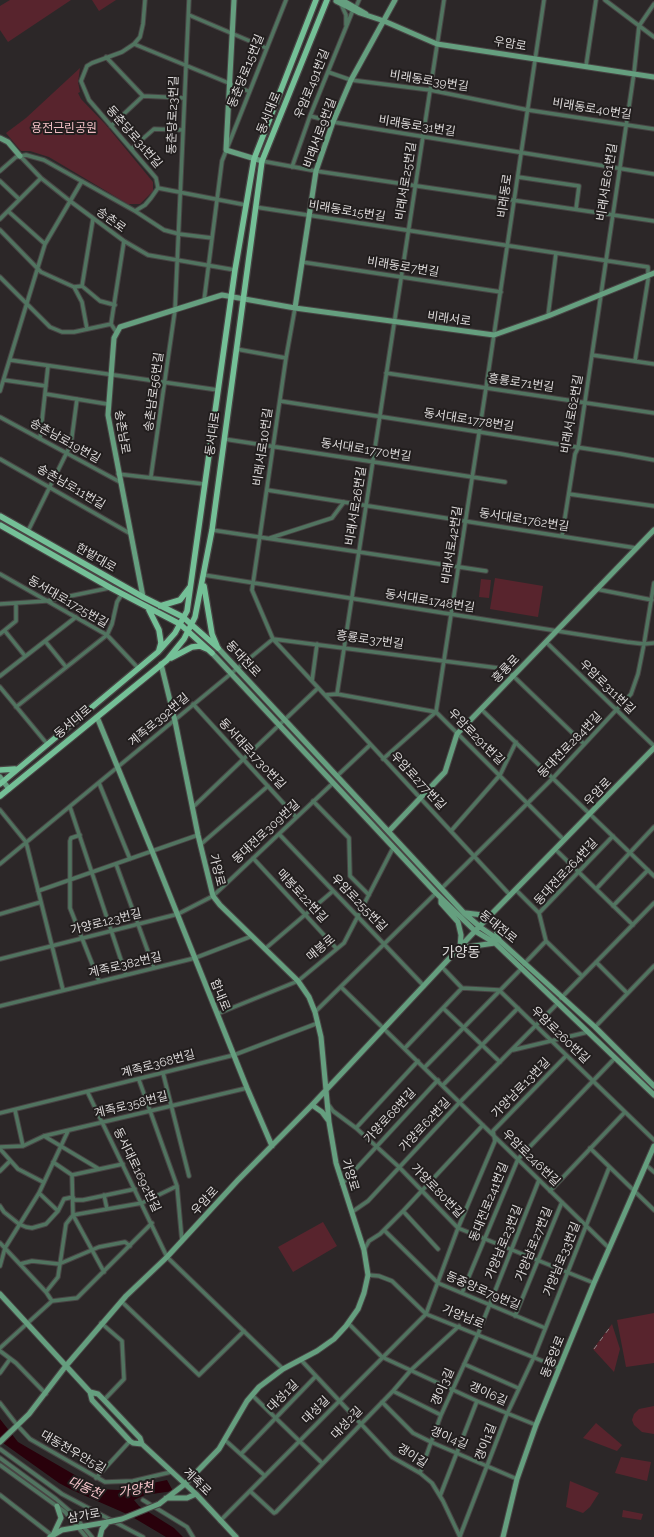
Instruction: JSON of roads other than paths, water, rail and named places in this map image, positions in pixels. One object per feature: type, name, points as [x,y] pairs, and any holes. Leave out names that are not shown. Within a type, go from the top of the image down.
[{"type":"main road","name":"동춘당로15번길","points":[[226,150],[228,83],[234,0]]},
{"type":"main road","name":"동서대로","points":[[1,781],[48,745],[158,652],[180,624],[188,608],[204,484],[235,270],[254,159],[316,0]]},
{"type":"main road","name":"동서대로","points":[[0,796],[167,660],[182,642],[192,624],[198,609],[212,530],[262,161],[327,0]]},
{"type":"main road","name":"비래서로9번길","points":[[295,308],[316,171],[333,122],[351,80],[395,0]]},
{"type":"main road","name":"우암로","points":[[341,1],[355,9],[437,44],[654,77]]},
{"type":"main road","name":"송촌로","points":[[0,138],[8,142],[20,156]]},
{"type":"main road","points":[[226,150],[262,161]]},
{"type":"main road","name":"비래서로","points":[[232,296],[295,308],[494,335],[548,316],[654,273]]},
{"type":"main road","points":[[117,333],[120,327],[133,322],[222,295],[232,296]]},
{"type":"main road","name":"송촌남로","points":[[117,333],[114,338],[108,415],[118,474],[143,597]]},
{"type":"main road","name":"한밭대로","points":[[0,516],[143,597],[183,617]]},
{"type":"main road","name":"한밭대로","points":[[0,525],[111,588],[180,624]]},
{"type":"main road","name":"흥룡로","points":[[389,831],[445,772],[457,734],[654,530]]},
{"type":"main road","points":[[204,578],[212,634],[218,648]]},
{"type":"main road","points":[[160,606],[180,600],[186,595],[192,583]]},
{"type":"main road","points":[[146,606],[154,616],[160,630],[161,643],[158,652]]},
{"type":"main road","name":"동대전로","points":[[183,617],[238,668],[284,720],[464,913],[523,966],[595,1027],[654,1086]]},
{"type":"main road","name":"동대전로","points":[[180,624],[232,673],[436,893],[475,931],[497,942]]},
{"type":"main road","points":[[167,660],[187,649],[196,646],[203,647],[212,653]]},
{"type":"main road","name":"가양로","points":[[161,664],[175,721],[200,845],[213,896],[298,981],[309,998],[315,1012],[321,1037],[329,1122],[336,1163],[364,1250],[368,1275],[364,1293],[358,1309],[334,1339],[301,1360],[282,1369],[252,1395],[225,1440],[210,1460],[185,1484]]},
{"type":"main road","name":"합내로","points":[[96,717],[272,1146]]},
{"type":"main road","name":"우암로","points":[[0,1442],[46,1394],[65,1367],[121,1301],[167,1257],[238,1180],[312,1105],[475,931],[556,850],[654,747]]},
{"type":"main road","points":[[0,770],[10,771],[21,767]]},
{"type":"main road","points":[[1,781],[9,788]]},
{"type":"main road","points":[[441,898],[442,903],[458,922],[461,935],[460,948],[497,942],[491,916],[464,913]]},
{"type":"main road","name":"동대전로","points":[[523,966],[558,1003],[654,1095]]},
{"type":"main road","points":[[312,1105],[322,1112],[329,1122]]},
{"type":"main road","name":"동중앙로","points":[[503,1537],[518,1479],[536,1425],[594,1283],[654,1146]]},
{"type":"main road","name":"계족로","points":[[0,1294],[65,1367],[90,1392],[92,1400],[130,1441],[133,1444],[142,1444]]},
{"type":"main road","name":"계족로","points":[[90,1392],[98,1394],[140,1438],[142,1444],[196,1494],[236,1537]]},
{"type":"main road","name":"삼가로","points":[[52,1536],[62,1530],[122,1519],[159,1504],[185,1484]]},
{"type":"main road","points":[[166,1498],[188,1498],[196,1494]]},
{"type":"main road","points":[[52,1536],[61,1518],[57,1506]]},
{"type":"main road","points":[[100,1537],[102,1530],[108,1522]]},
{"type":"street","points":[[134,44],[140,37],[143,24],[145,0]]},
{"type":"street","name":"동춘당로23번길","points":[[177,261],[189,0]]},
{"type":"street","name":"동춘당로15번길","points":[[204,301],[222,161],[248,91],[286,0]]},
{"type":"street","name":"우암로491번길","points":[[292,166],[310,116],[359,0]]},
{"type":"street","name":"비래서로25번길","points":[[394,321],[444,0]]},
{"type":"street","name":"비래동로","points":[[494,335],[544,0]]},
{"type":"street","points":[[586,66],[596,0]]},
{"type":"street","points":[[604,0],[654,37]]},
{"type":"street","points":[[341,1],[346,15],[346,28]]},
{"type":"street","points":[[639,26],[654,4]]},
{"type":"street","points":[[189,15],[266,48]]},
{"type":"street","name":"비래서로61번길","points":[[600,295],[634,73],[639,26]]},
{"type":"street","name":"동춘당로31번길","points":[[134,44],[122,52],[106,57],[87,66],[81,81],[89,100],[156,178],[158,188],[145,205],[135,211]]},
{"type":"street","name":"동춘당로23번길","points":[[134,44],[185,66]]},
{"type":"street","points":[[106,57],[143,96],[184,98]]},
{"type":"street","name":"동춘당로15번길","points":[[185,66],[228,83]]},
{"type":"street","name":"비래동로39번길","points":[[328,72],[351,80],[430,90],[528,110]]},
{"type":"street","points":[[228,83],[248,91]]},
{"type":"street","points":[[111,126],[143,96]]},
{"type":"street","name":"비래동로40번길","points":[[528,110],[654,129]]},
{"type":"street","name":"비래동로31번길","points":[[310,116],[333,122],[423,136],[521,154],[654,174]]},
{"type":"street","points":[[131,149],[154,129],[183,130]]},
{"type":"street","points":[[0,171],[20,156],[44,160],[135,211],[164,230],[179,234],[212,238]]},
{"type":"street","name":"송촌로","points":[[20,156],[41,178],[93,219],[124,242],[154,258],[235,270]]},
{"type":"street","points":[[262,161],[316,171],[654,221]]},
{"type":"street","points":[[518,177],[580,186],[576,209]]},
{"type":"street","points":[[0,219],[41,178]]},
{"type":"street","points":[[0,181],[19,199]]},
{"type":"street","points":[[0,391],[25,303],[45,244],[82,181]]},
{"type":"street","points":[[158,188],[246,205]]},
{"type":"street","name":"비래동로15번길","points":[[255,207],[648,267],[647,275]]},
{"type":"street","points":[[8,211],[45,244]]},
{"type":"street","points":[[82,286],[93,219]]},
{"type":"street","points":[[0,230],[41,272],[74,287],[82,286],[100,301],[115,305]]},
{"type":"street","points":[[117,333],[111,324],[124,242]]},
{"type":"street","points":[[548,316],[556,253]]},
{"type":"street","points":[[175,310],[177,261]]},
{"type":"street","name":"비래동로7번길","points":[[302,262],[501,292]]},
{"type":"street","points":[[635,361],[648,280],[647,275]]},
{"type":"street","points":[[0,277],[50,327],[62,332],[111,324]]},
{"type":"street","points":[[74,287],[82,302],[87,329]]},
{"type":"street","name":"비래서로62번길","points":[[562,536],[575,454],[578,448],[600,295]]},
{"type":"street","name":"비래서로10번길","points":[[252,590],[286,358],[295,308]]},
{"type":"street","name":"송촌남로56번길","points":[[152,476],[175,310]]},
{"type":"street","name":"비래서로26번길","points":[[336,694],[394,321]]},
{"type":"street","name":"비래서로42번길","points":[[436,712],[494,335]]},
{"type":"street","points":[[236,349],[286,358]]},
{"type":"street","points":[[592,355],[654,364]]},
{"type":"street","points":[[10,360],[218,390]]},
{"type":"street","points":[[40,440],[48,366]]},
{"type":"street","name":"흥룡로71번길","points":[[386,373],[654,411]]},
{"type":"street","points":[[4,380],[46,386]]},
{"type":"street","points":[[46,394],[108,404]]},
{"type":"street","points":[[28,531],[71,444],[77,399]]},
{"type":"street","name":"동서대로1778번길","points":[[280,401],[654,460]]},
{"type":"street","name":"송촌남로19번길","points":[[0,417],[120,482]]},
{"type":"street","name":"동서대로1770번길","points":[[224,439],[505,482]]},
{"type":"street","name":"송촌남로11번길","points":[[0,459],[131,534]]},
{"type":"street","points":[[118,474],[152,476],[204,484]]},
{"type":"street","name":"동서대로1762번길","points":[[267,490],[636,548]]},
{"type":"street","points":[[569,494],[654,506]]},
{"type":"street","points":[[268,538],[332,518],[344,502]]},
{"type":"street","points":[[212,530],[486,571]]},
{"type":"street","name":"동서대로1725번길","points":[[0,574],[107,635],[139,669]]},
{"type":"street","name":"동서대로1748번길","points":[[204,578],[253,583],[644,644],[654,643]]},
{"type":"street","name":"동대전로284번길","points":[[442,888],[552,778],[630,694],[638,674],[654,583]]},
{"type":"street","name":"한밭대로","points":[[0,604],[46,601],[111,588]]},
{"type":"street","points":[[596,589],[652,600]]},
{"type":"street","name":"우암로277번길","points":[[252,590],[273,639],[510,895]]},
{"type":"street","points":[[16,707],[107,635],[112,624],[117,602],[122,594]]},
{"type":"street","points":[[0,634],[16,621],[16,603]]},
{"type":"street","points":[[0,676],[76,617]]},
{"type":"street","points":[[5,631],[25,656]]},
{"type":"street","points":[[232,673],[273,639]]},
{"type":"street","name":"흥룡로37번길","points":[[273,639],[506,669],[584,744]]},
{"type":"street","points":[[45,641],[66,667]]},
{"type":"street","name":"우암로311번길","points":[[546,642],[654,747]]},
{"type":"street","points":[[312,681],[317,644]]},
{"type":"street","name":"계족로392번길","points":[[0,864],[232,673]]},
{"type":"street","points":[[0,687],[48,745]]},
{"type":"street","points":[[192,808],[242,758],[318,688]]},
{"type":"street","name":"우암로291번길","points":[[325,695],[336,694],[436,712],[564,840]]},
{"type":"street","name":"동서대로1730번길","points":[[194,704],[296,816]]},
{"type":"street","points":[[481,709],[654,876]]},
{"type":"street","points":[[383,759],[436,712]]},
{"type":"street","points":[[451,832],[500,775],[516,742]]},
{"type":"street","points":[[337,776],[370,745]]},
{"type":"street","points":[[99,783],[130,859]]},
{"type":"street","name":"동대전로309번길","points":[[213,896],[296,816],[333,783]]},
{"type":"street","points":[[200,845],[268,786]]},
{"type":"street","points":[[314,801],[349,838],[350,876],[369,895]]},
{"type":"street","points":[[70,807],[126,975]]},
{"type":"street","points":[[0,810],[26,842],[63,990]]},
{"type":"street","points":[[596,889],[654,827]]},
{"type":"street","name":"우암로255번길","points":[[279,834],[424,986]]},
{"type":"street","points":[[80,835],[71,838],[70,841],[70,908],[99,981]]},
{"type":"street","points":[[38,891],[198,835]]},
{"type":"street","name":"동대전로264번길","points":[[546,941],[539,913],[613,836]]},
{"type":"street","name":"매봉로","points":[[217,1014],[298,981],[336,948],[344,943],[393,848]]},
{"type":"street","points":[[556,850],[632,925]]},
{"type":"street","name":"매봉로22번길","points":[[253,858],[336,948]]},
{"type":"street","points":[[116,864],[154,968]]},
{"type":"street","points":[[613,906],[648,870]]},
{"type":"street","points":[[516,890],[539,913]]},
{"type":"street","points":[[266,948],[333,891]]},
{"type":"street","points":[[315,1012],[383,943],[436,893]]},
{"type":"street","name":"가양로123번길","points":[[0,959],[178,914],[213,896]]},
{"type":"street","points":[[0,914],[41,902]]},
{"type":"street","points":[[562,998],[654,903]]},
{"type":"street","name":"계족로382번길","points":[[0,1006],[194,958],[252,936]]},
{"type":"street","points":[[425,1067],[546,941],[582,976]]},
{"type":"street","points":[[596,962],[627,993]]},
{"type":"street","points":[[595,1027],[654,966]]},
{"type":"street","points":[[442,967],[462,988],[499,990]]},
{"type":"street","points":[[341,987],[384,1027]]},
{"type":"street","points":[[405,1048],[462,988]]},
{"type":"street","name":"우암로260번길","points":[[499,990],[654,1140]]},
{"type":"street","name":"가양로62번길","points":[[352,1212],[368,1201],[460,1102],[558,1003]]},
{"type":"street","points":[[444,1008],[500,1062]]},
{"type":"street","points":[[443,1085],[518,1008]]},
{"type":"street","name":"계족로368번길","points":[[0,1113],[88,1093],[234,1055],[318,1023]]},
{"type":"street","name":"우암로246번길","points":[[384,1027],[609,1248]]},
{"type":"street","points":[[512,1050],[588,1032]]},
{"type":"street","name":"가양남로13번길","points":[[426,1314],[458,1228],[495,1141],[493,1130],[566,1056]]},
{"type":"street","name":"동대전로241번길","points":[[462,1293],[518,1159],[615,1058]]},
{"type":"street","points":[[356,1128],[418,1061]]},
{"type":"street","points":[[163,1073],[189,1176]]},
{"type":"street","points":[[139,1080],[177,1186],[182,1241]]},
{"type":"street","name":"가양로68번길","points":[[342,1184],[438,1080]]},
{"type":"street","name":"계족로358번길","points":[[0,1148],[22,1146],[44,1136],[247,1088]]},
{"type":"street","name":"동서대로1692번길","points":[[88,1093],[152,1223],[167,1257]]},
{"type":"street","name":"가양로80번길","points":[[328,1104],[333,1111],[356,1128],[399,1167],[458,1228],[594,1283]]},
{"type":"street","points":[[15,1110],[22,1146]]},
{"type":"street","points":[[550,1191],[625,1112]]},
{"type":"street","points":[[364,1250],[369,1241],[384,1230],[403,1211],[483,1124]]},
{"type":"street","points":[[0,1266],[5,1248],[39,1192],[68,1131]]},
{"type":"street","points":[[44,1136],[99,1169]]},
{"type":"street","points":[[0,1148],[18,1169],[43,1182]]},
{"type":"street","points":[[590,1148],[654,1210]]},
{"type":"street","points":[[0,1171],[10,1161]]},
{"type":"street","points":[[53,1162],[72,1175],[123,1164]]},
{"type":"street","points":[[646,1165],[654,1172]]},
{"type":"street","name":"가양남로33번길","points":[[534,1357],[609,1168]]},
{"type":"street","points":[[72,1175],[73,1215],[104,1272]]},
{"type":"street","name":"가양남로23번길","points":[[478,1334],[539,1180]]},
{"type":"street","points":[[46,1292],[58,1277],[66,1224],[73,1215],[142,1203],[177,1186]]},
{"type":"street","points":[[0,1206],[4,1212],[20,1224],[26,1227],[38,1227],[46,1224],[58,1210],[64,1199],[73,1197],[74,1200],[135,1189]]},
{"type":"street","points":[[39,1192],[58,1210]]},
{"type":"street","points":[[104,1195],[107,1209]]},
{"type":"street","name":"가양남로27번길","points":[[515,1316],[562,1202]]},
{"type":"street","points":[[403,1211],[438,1249]]},
{"type":"street","points":[[0,1348],[52,1302],[77,1298],[152,1223]]},
{"type":"street","name":"동중앙로79번길","points":[[384,1230],[438,1283],[545,1328]]},
{"type":"street","points":[[20,1264],[32,1260],[59,1264],[92,1250],[125,1242],[130,1246]]},
{"type":"street","points":[[0,1243],[46,1292],[52,1302]]},
{"type":"street","points":[[167,1257],[282,1369]]},
{"type":"street","name":"가양남로","points":[[368,1275],[379,1276],[392,1282],[426,1314],[459,1326],[560,1368]]},
{"type":"street","points":[[121,1301],[199,1375],[244,1331]]},
{"type":"street","name":"대성길","points":[[220,1521],[426,1314]]},
{"type":"street","points":[[102,1323],[122,1342],[124,1379],[104,1400]]},
{"type":"street","points":[[348,1323],[382,1357]]},
{"type":"street","name":"대성2길","points":[[250,1491],[274,1513],[360,1423],[393,1391],[411,1370],[459,1326]]},
{"type":"street","name":"갱이3길","points":[[420,1473],[441,1415],[478,1334]]},
{"type":"street","points":[[0,1351],[26,1372],[46,1394]]},
{"type":"street","name":"갱이6길","points":[[382,1357],[477,1401],[536,1425]]},
{"type":"street","name":"갱이1길","points":[[460,1537],[507,1414],[534,1357]]},
{"type":"street","points":[[0,1373],[10,1359]]},
{"type":"street","points":[[301,1360],[339,1400]]},
{"type":"street","points":[[464,1364],[518,1388]]},
{"type":"street","name":"대성1길","points":[[242,1454],[316,1376]]},
{"type":"street","points":[[393,1391],[441,1415]]},
{"type":"street","points":[[252,1395],[322,1463]]},
{"type":"street","name":"갱이길","points":[[339,1400],[392,1456],[420,1473],[432,1483],[460,1537]]},
{"type":"street","points":[[440,1496],[477,1401]]},
{"type":"street","name":"갱이4길","points":[[382,1402],[413,1432],[431,1442],[518,1479]]},
{"type":"street","name":"대동천우안5길","points":[[0,1403],[30,1439],[96,1478],[113,1483],[133,1481],[171,1472]]},
{"type":"street","points":[[225,1440],[265,1476]]},
{"type":"street","points":[[96,1478],[130,1441]]},
{"type":"street","points":[[0,1449],[62,1494],[143,1537]]},
{"type":"street","points":[[0,1458],[56,1499],[71,1512],[86,1537]]},
{"type":"street","points":[[0,1465],[57,1506],[92,1537]]},
{"type":"street","points":[[0,1495],[52,1536]]},
{"type":"street","points":[[143,1500],[187,1527],[193,1537]]},
{"type":"water","points":[[0,1419],[18,1442],[99,1489],[118,1490],[167,1480],[173,1491],[145,1495],[134,1500],[139,1506],[174,1528],[183,1537],[166,1537],[129,1515],[59,1483],[0,1440]]},
{"type":"railway","points":[[594,1349],[611,1326]]},
{"type":"district","name":"가양동","points":[[461,953]]},
{"type":"park label","name":"용전근린공원","points":[[64,128]]},
{"type":"water label","name":"대동천","points":[[85,1488]]},
{"type":"water label","name":"가양천","points":[[136,1490]]}]
